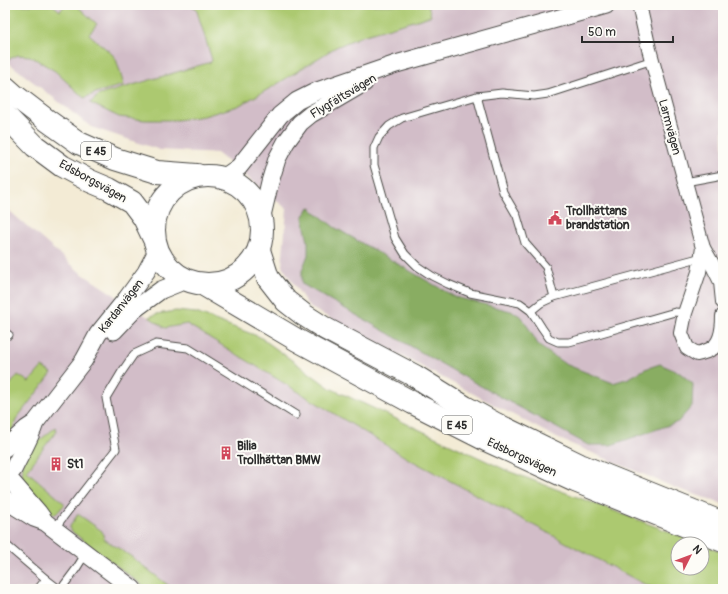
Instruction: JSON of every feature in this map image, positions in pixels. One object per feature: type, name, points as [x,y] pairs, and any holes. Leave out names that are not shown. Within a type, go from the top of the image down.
[{"type":"highway","name":"E 45","points":[[5,87],[14,96],[79,143],[115,159],[157,172],[214,177],[232,182],[241,187],[248,194],[256,206],[261,220],[262,230],[259,250],[252,262],[237,276],[218,284],[195,282],[174,273],[160,257],[156,245]]},
{"type":"highway","name":"Edsborgsvägen","points":[[5,115],[35,146],[62,166],[132,202],[144,218],[156,245]]},
{"type":"highway","points":[[156,245],[153,230],[154,221],[156,212],[165,196],[186,180],[195,177],[214,177]]},
{"type":"highway","name":"Edsborgsvägen","points":[[259,250],[268,278],[286,301],[326,329],[415,376],[494,423],[580,465],[723,523]]},
{"type":"highway","name":"Edsborgsvägen","points":[[195,282],[297,340],[413,403],[486,440],[575,481],[723,540]]},
{"type":"street","name":"Flygfältsvägen","points":[[214,177],[239,167],[280,115],[298,101],[317,91],[396,64],[606,5]]},
{"type":"street","name":"Larmvägen","points":[[639,5],[702,252],[699,272],[685,313],[681,333],[687,348],[697,354],[711,350],[719,342],[723,325],[723,316]]},
{"type":"street","name":"Flygfältsvägen","points":[[261,220],[277,159],[286,142],[300,123],[311,114],[396,64]]},
{"type":"street","name":"Kardanvägen","points":[[5,448],[35,423],[84,360],[98,334],[146,272],[156,245]]},
{"type":"street","name":"Larmvägen","points":[[702,252],[711,262],[721,282],[723,302]]},
{"type":"street","name":"Kardanvägen","points":[[84,360],[106,341],[135,308],[161,290],[195,282]]},
{"type":"street","name":"Kardanvägen","points":[[35,423],[32,434],[9,476],[49,526]]},
{"type":"street","name":"Kardanvägen","points":[[5,500],[49,526],[133,589]]},
{"type":"lane","points":[[652,60],[548,94],[534,96],[502,93],[477,96],[402,118],[389,126],[376,142],[374,148],[374,165],[395,238],[404,254],[417,266],[448,284],[470,292],[520,303],[531,311],[549,338],[558,342],[569,342],[675,312],[685,313]]},
{"type":"lane","points":[[477,96],[502,192],[518,216],[526,243],[546,267],[554,297]]},
{"type":"lane","points":[[685,182],[723,175]]},
{"type":"lane","points":[[531,311],[541,303],[554,297],[702,252]]},
{"type":"lane","points":[[49,526],[116,449],[106,398],[134,354],[156,344],[188,348],[296,414]]},
{"type":"lane","points":[[5,544],[60,589],[76,569],[86,553]]},
{"type":"lane","points":[[38,589],[46,579]]},
{"type":"shaded area","points":[[5,5],[723,5],[723,504],[676,488],[557,438],[309,307],[282,266],[287,209],[217,153],[160,150],[91,127],[5,60]]},
{"type":"shaded area","points":[[5,207],[81,273],[165,328],[187,324],[407,458],[646,585],[657,589],[5,589]]},
{"type":"green space","points":[[5,5],[53,5],[60,11],[65,5],[76,5],[97,24],[89,34],[116,59],[124,85],[98,92],[84,98],[55,71],[30,56],[18,55],[5,61]]},
{"type":"green space","points":[[189,5],[428,5],[431,16],[362,36],[336,47],[274,86],[238,106],[204,116],[177,120],[145,120],[119,117],[90,103],[99,95],[211,62],[212,60],[196,8]]},
{"type":"green space","points":[[309,207],[334,227],[455,297],[511,311],[522,317],[539,346],[565,364],[613,383],[629,378],[645,369],[660,364],[680,373],[693,384],[692,406],[678,422],[611,445],[588,445],[468,379],[302,284],[302,270],[308,255],[308,242],[303,218]]},
{"type":"green space","points":[[176,311],[196,313],[260,337],[330,388],[508,471],[681,536],[670,536],[670,576],[710,576],[710,547],[723,552],[723,589],[657,589],[646,585],[407,458],[187,324],[165,328],[149,317]]},
{"type":"green space","points":[[42,367],[52,373],[17,418],[10,436],[5,440],[5,391],[18,375],[29,382]]},
{"type":"green space","points":[[56,427],[57,431],[27,471],[65,504],[56,514],[48,513],[27,491],[22,478],[23,460],[30,448]]},
{"type":"green space","points":[[78,514],[102,531],[104,539],[129,555],[173,589],[147,589],[71,531],[69,528]]},
{"type":"place","name":"Trollhättans brandstation","points":[[555,218]]},
{"type":"place","name":"Bilia Trollhättan BMW","points":[[226,453]]},
{"type":"place","name":"St1","points":[[56,464]]}]
